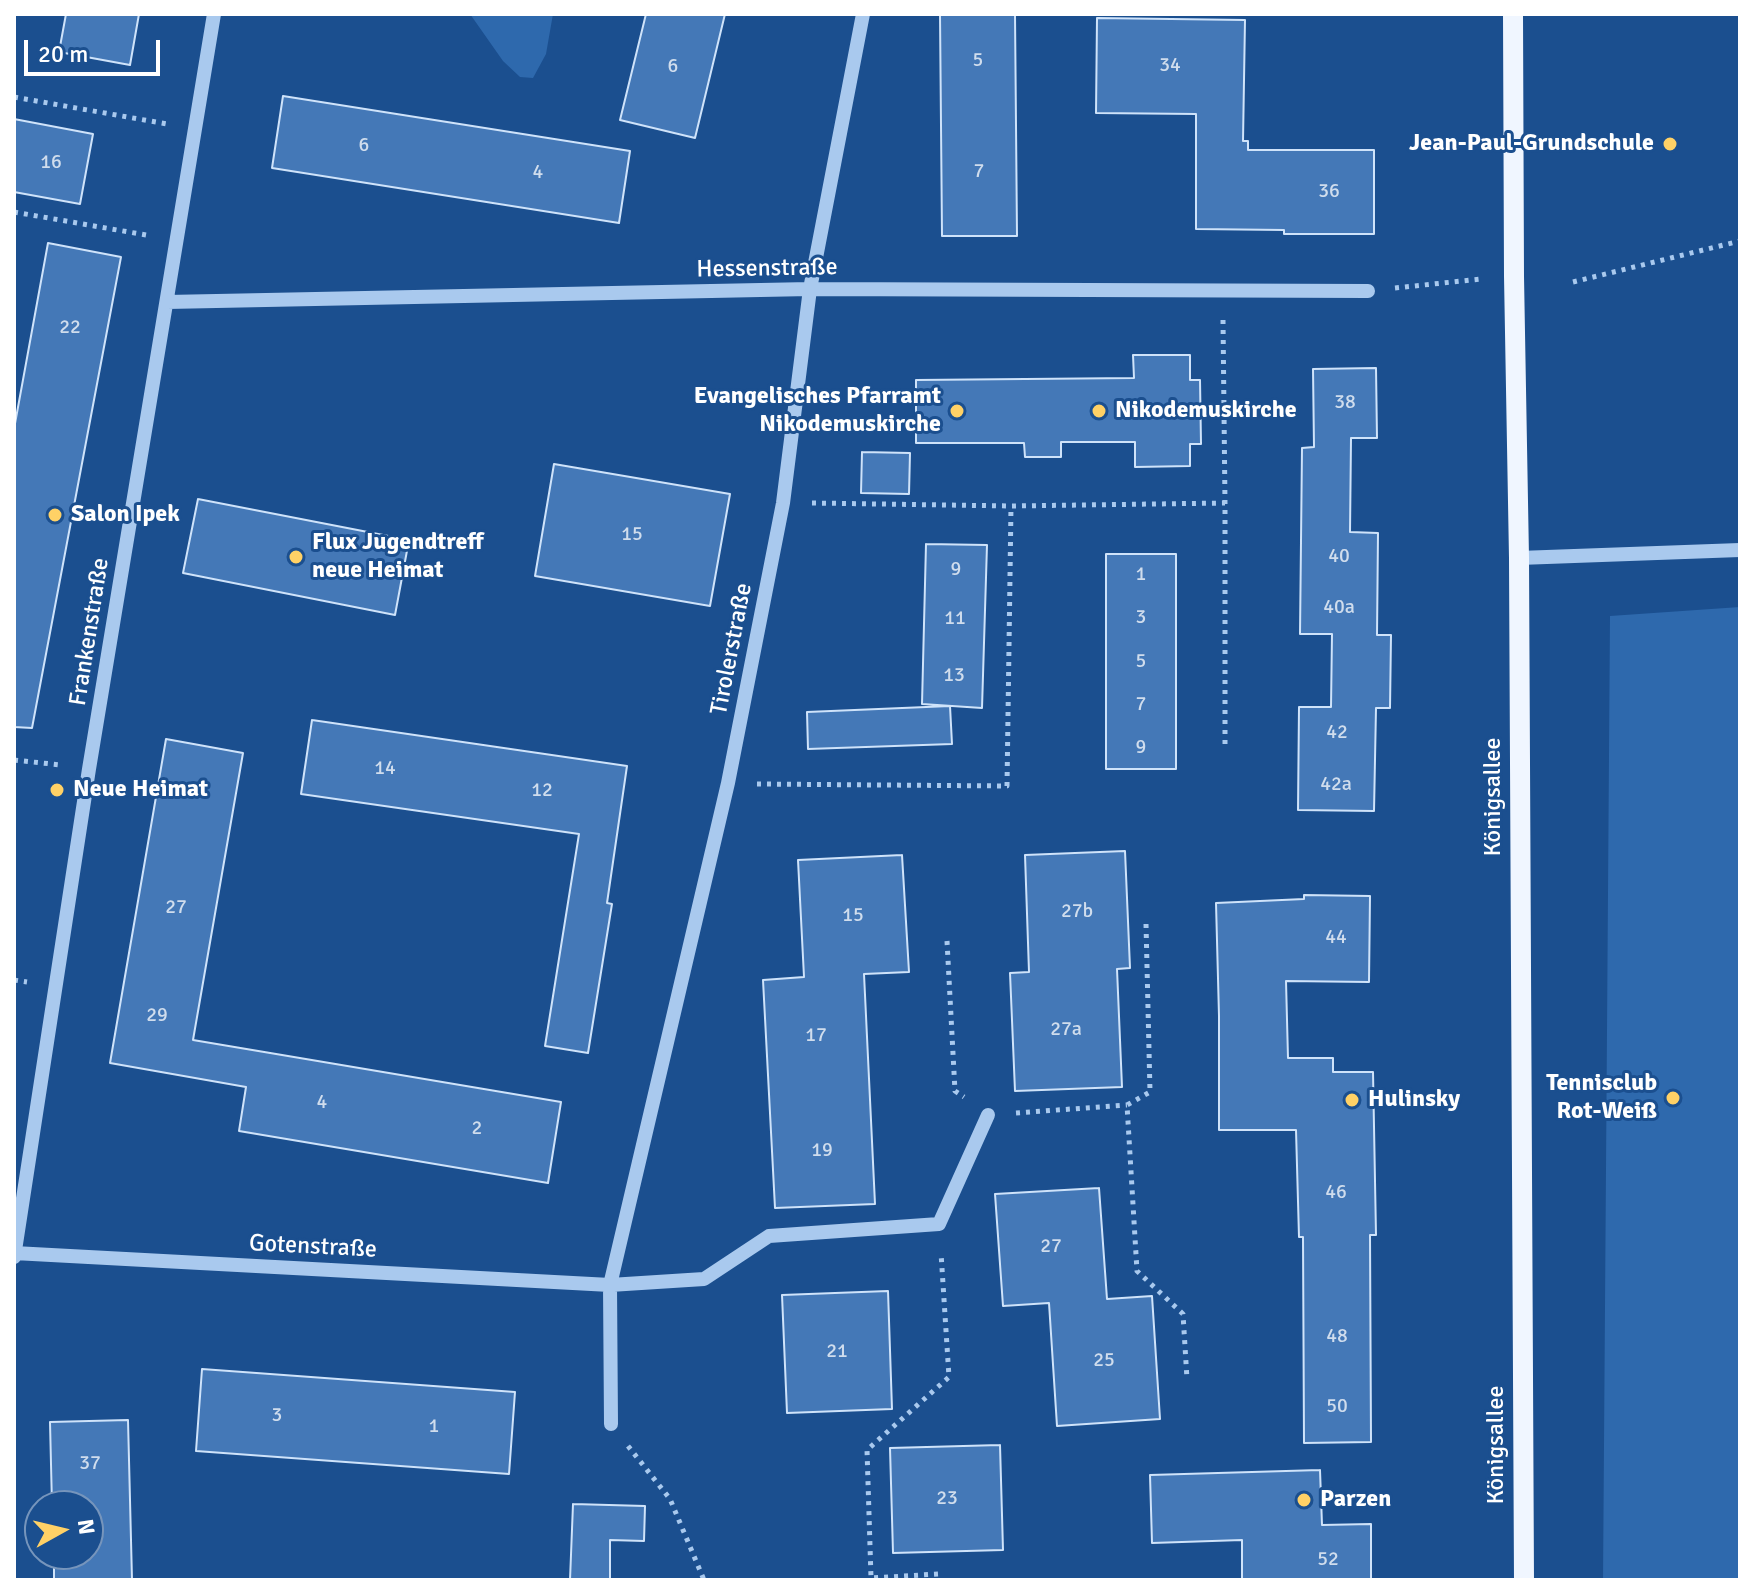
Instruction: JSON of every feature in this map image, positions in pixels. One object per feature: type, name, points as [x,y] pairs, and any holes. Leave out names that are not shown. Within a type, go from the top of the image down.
[{"type":"main road","name":"Königsallee","points":[[1513,14],[1524,1580]]},
{"type":"street","name":"Frankenstraße","points":[[14,1255],[89,769],[214,14]]},
{"type":"street","name":"Tirolerstraße","points":[[611,1424],[610,1285],[728,783],[783,503],[810,289],[863,14]]},
{"type":"street","name":"Hessenstraße","points":[[167,302],[810,289],[1368,291]]},
{"type":"street","points":[[1519,558],[1740,550]]},
{"type":"street","points":[[610,1285],[704,1279],[769,1236],[939,1224],[988,1115]]},
{"type":"street","name":"Gotenstraße","points":[[14,1255],[610,1285]]},
{"type":"path","points":[[14,97],[194,129]]},
{"type":"path","points":[[14,212],[175,241]]},
{"type":"path","points":[[1573,282],[1740,241]]},
{"type":"path","points":[[1368,291],[1514,276]]},
{"type":"path","points":[[1223,292],[1225,748]]},
{"type":"path","points":[[783,503],[1011,506],[1225,503]]},
{"type":"path","points":[[728,783],[1007,786],[1011,506]]},
{"type":"path","points":[[14,760],[89,769]]},
{"type":"path","points":[[947,941],[955,1091],[988,1115],[1127,1105],[1150,1092],[1146,924]]},
{"type":"path","points":[[1127,1105],[1137,1271],[1183,1314],[1187,1379]]},
{"type":"path","points":[[938,1574],[871,1578],[867,1450],[949,1377],[939,1224]]},
{"type":"path","points":[[611,1424],[670,1499],[704,1580]]},
{"type":"shaded area","points":[[470,14],[553,14],[546,54],[533,78],[520,77],[503,61]]},
{"type":"shaded area","name":"Tennisclub Rot-Weiß","points":[[1740,607],[1740,1580],[1603,1580],[1610,616]]},
{"type":"building","points":[[66,14],[139,14],[130,65],[59,52]]},
{"type":"building","points":[[646,14],[725,14],[695,138],[620,120]]},
{"type":"building","points":[[940,14],[1015,14],[1017,236],[942,236]]},
{"type":"building","points":[[1097,18],[1245,20],[1243,141],[1248,141],[1248,150],[1374,150],[1374,234],[1284,234],[1284,230],[1196,229],[1196,114],[1096,113]]},
{"type":"building","points":[[283,96],[630,151],[619,223],[272,168]]},
{"type":"building","points":[[14,119],[93,134],[80,204],[14,192]]},
{"type":"building","points":[[48,243],[121,257],[32,728],[14,727],[14,429]]},
{"type":"building","name":"Nikodemuskirche","points":[[1133,355],[1190,355],[1190,380],[1200,380],[1201,444],[1190,444],[1190,466],[1135,467],[1135,442],[1061,442],[1061,457],[1025,457],[1024,443],[916,443],[916,380],[1134,378]]},
{"type":"building","points":[[1376,368],[1377,438],[1351,438],[1350,532],[1378,533],[1377,635],[1391,635],[1390,708],[1376,708],[1374,811],[1298,810],[1299,707],[1331,707],[1332,634],[1300,634],[1302,448],[1314,447],[1313,369]]},
{"type":"building","points":[[862,452],[910,453],[909,494],[861,493]]},
{"type":"building","points":[[554,464],[730,494],[710,606],[535,576]]},
{"type":"building","name":"Flux Jugendtreff neue Heimat","points":[[198,499],[409,540],[395,615],[183,573]]},
{"type":"building","points":[[926,544],[987,545],[982,708],[922,704]]},
{"type":"building","points":[[1106,554],[1176,554],[1176,769],[1106,769]]},
{"type":"building","points":[[950,706],[952,744],[808,749],[807,712]]},
{"type":"building","points":[[312,720],[627,766],[607,903],[612,904],[588,1053],[545,1046],[579,834],[301,794]]},
{"type":"building","points":[[166,739],[243,753],[193,1040],[561,1102],[548,1183],[239,1131],[246,1087],[110,1063]]},
{"type":"building","points":[[1125,851],[1130,968],[1117,969],[1122,1087],[1015,1091],[1010,973],[1029,972],[1025,855]]},
{"type":"building","points":[[902,855],[909,972],[864,974],[875,1204],[775,1208],[763,980],[804,977],[798,860]]},
{"type":"building","points":[[1304,895],[1370,896],[1369,982],[1286,981],[1288,1058],[1333,1058],[1333,1072],[1373,1072],[1376,1235],[1370,1235],[1371,1442],[1304,1443],[1303,1237],[1299,1237],[1296,1130],[1219,1130],[1216,903],[1304,899]]},
{"type":"building","points":[[1099,1188],[1107,1299],[1152,1296],[1160,1419],[1057,1426],[1049,1303],[1003,1306],[995,1194]]},
{"type":"building","points":[[888,1291],[892,1409],[787,1413],[782,1295]]},
{"type":"building","points":[[202,1369],[515,1392],[509,1474],[196,1451]]},
{"type":"building","points":[[128,1420],[132,1580],[54,1580],[54,1570],[104,1570],[104,1490],[52,1490],[50,1422]]},
{"type":"building","points":[[1000,1445],[1003,1550],[893,1553],[890,1448]]},
{"type":"building","points":[[1320,1470],[1322,1525],[1371,1524],[1371,1580],[1242,1580],[1242,1540],[1152,1543],[1150,1475]]},
{"type":"building","points":[[573,1504],[645,1506],[644,1541],[610,1540],[610,1580],[570,1580]]},
{"type":"place","name":"Jean-Paul-Grundschule","points":[[1670,144]]},
{"type":"place","name":"Evangelisches Pfarramt Nikodemuskirche","points":[[957,411]]},
{"type":"place","name":"Nikodemuskirche","points":[[1099,411]]},
{"type":"place","name":"Salon Ipek","points":[[55,515]]},
{"type":"place","name":"Flux Jugendtreff neue Heimat","points":[[296,557]]},
{"type":"place","name":"Neue Heimat","points":[[57,790]]},
{"type":"place","name":"Tennisclub Rot-Weiß","points":[[1673,1098]]},
{"type":"place","name":"Hulinsky","points":[[1352,1100]]},
{"type":"place","name":"Parzen","points":[[1304,1500]]}]
